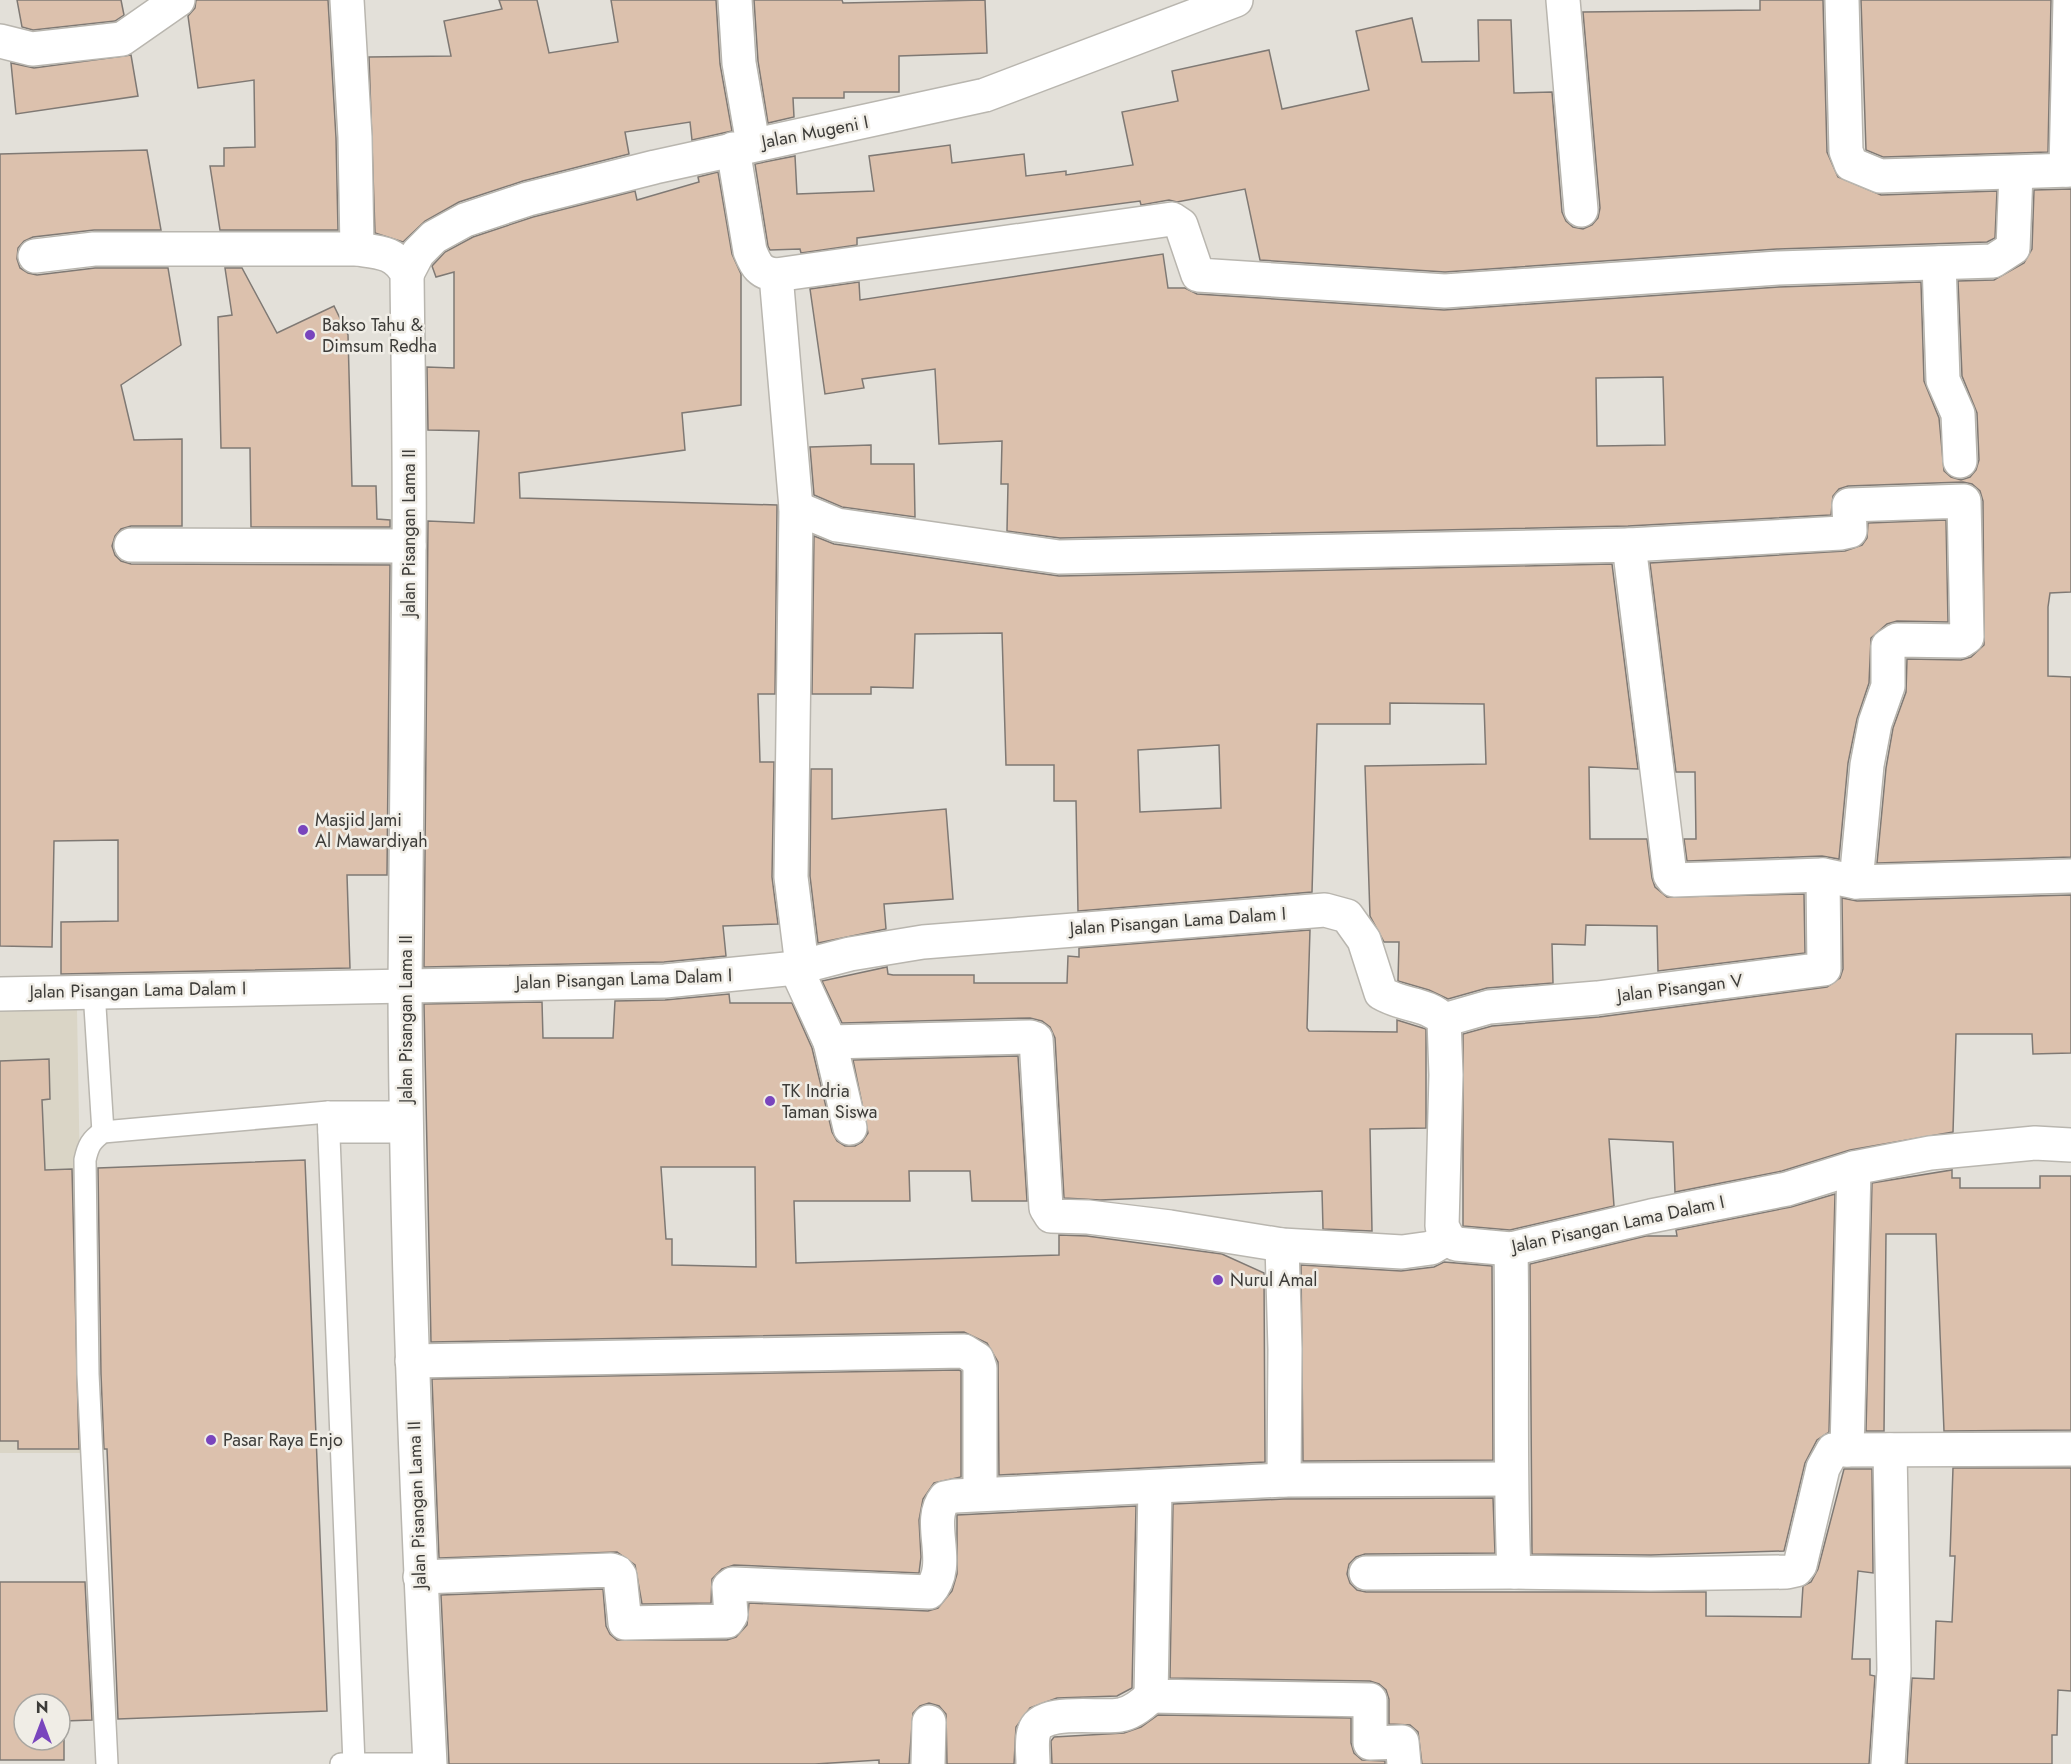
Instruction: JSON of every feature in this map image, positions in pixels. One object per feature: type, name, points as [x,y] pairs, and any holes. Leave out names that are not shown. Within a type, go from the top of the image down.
[{"type":"street","points":[[0,41],[32,49],[122,39],[178,0]]},
{"type":"street","points":[[351,0],[357,249]]},
{"type":"street","points":[[735,0],[750,251],[755,265],[765,274],[776,275],[1172,219],[1181,225],[1198,275],[1445,291],[1778,268],[1993,261],[2013,248],[2016,174]]},
{"type":"street","name":"Jalan Mugeni I","points":[[407,274],[418,253],[434,237],[465,220],[528,199],[743,146],[985,95],[1236,0]]},
{"type":"street","points":[[1563,0],[1581,210]]},
{"type":"street","points":[[1842,0],[1846,151],[1851,164],[1880,176],[2016,174],[2068,170],[2070,0]]},
{"type":"street","points":[[35,256],[94,249],[357,249],[388,253],[401,261],[407,274]]},
{"type":"street","points":[[1939,263],[1943,380],[1958,414],[1960,461]]},
{"type":"street","name":"Jalan Pisangan Lama II","points":[[407,274],[409,546],[405,985],[407,1122],[412,1361],[430,1764]]},
{"type":"street","points":[[776,275],[796,508],[791,877],[799,967],[830,1042],[850,1128]]},
{"type":"street","points":[[796,508],[837,525],[1059,557],[1629,546],[1841,533],[1850,531],[1850,505],[1964,501],[1967,638],[1961,641],[1897,639],[1888,646],[1888,686],[1875,723],[1867,765],[1856,882]]},
{"type":"street","points":[[130,546],[409,546]]},
{"type":"street","points":[[1629,546],[1670,874],[1674,880],[1823,875],[1856,882],[2071,876]]},
{"type":"street","name":"Jalan Pisangan V","points":[[1444,1020],[1489,1007],[1598,998],[1824,969],[1823,875]]},
{"type":"street","name":"Jalan Pisangan Lama Dalam I","points":[[0,994],[665,981],[799,967],[923,942],[1325,910],[1347,916],[1364,940],[1381,993],[1398,1003],[1431,1008],[1444,1020]]},
{"type":"street","points":[[830,1042],[1036,1039],[1048,1214],[1170,1227],[1282,1245],[1402,1252],[1431,1248],[1448,1238],[1442,1226],[1446,1075],[1444,1020]]},
{"type":"street","name":"Jalan Pisangan Lama Dalam I","points":[[1448,1238],[1456,1244],[1511,1249],[1651,1216],[1787,1190],[1854,1168],[1930,1152],[2035,1143],[2071,1145]]},
{"type":"street","points":[[1847,1450],[1854,1168]]},
{"type":"street","points":[[1282,1245],[1285,1349],[1284,1480]]},
{"type":"street","points":[[1511,1249],[1512,1380],[1509,1479],[1514,1572]]},
{"type":"street","points":[[412,1361],[964,1351],[977,1359],[980,1368],[980,1494]]},
{"type":"street","points":[[1366,1573],[1651,1574],[1796,1570],[1800,1565],[1823,1468],[1833,1450],[2071,1449]]},
{"type":"street","points":[[1888,1764],[1894,1670],[1890,1450]]},
{"type":"street","points":[[420,1577],[617,1572],[624,1621],[628,1624],[727,1621],[731,1615],[729,1587],[733,1584],[929,1592],[940,1571],[938,1512],[942,1502],[955,1496],[1284,1480],[1509,1479]]},
{"type":"street","points":[[1033,1764],[1034,1731],[1043,1720],[1061,1717],[1122,1715],[1141,1706],[1151,1696],[1155,1487]]},
{"type":"street","points":[[1151,1696],[1370,1700],[1370,1743],[1402,1742],[1404,1764]]},
{"type":"street","points":[[928,1764],[929,1722]]},
{"type":"lane","points":[[94,991],[103,1132]]},
{"type":"lane","points":[[328,1122],[354,1764]]},
{"type":"lane","points":[[107,1764],[88,1374],[85,1160],[93,1138],[103,1132],[328,1122],[407,1122]]},
{"type":"lane","points":[[341,1764],[418,1764]]},
{"type":"shaded area","points":[[0,1008],[77,1009],[85,1453],[0,1453]]},
{"type":"building","points":[[17,0],[121,0],[124,15],[115,21],[33,30],[22,27]]},
{"type":"building","points":[[196,0],[328,0],[336,138],[338,230],[220,230],[210,166],[224,166],[224,148],[255,147],[254,80],[198,88],[188,16],[195,8]]},
{"type":"building","points":[[499,0],[537,0],[549,53],[618,42],[611,0],[716,0],[720,64],[732,131],[692,140],[690,122],[625,132],[629,154],[523,181],[459,202],[425,221],[403,242],[375,233],[369,57],[451,56],[444,21],[502,9]]},
{"type":"building","points":[[754,0],[842,0],[843,3],[985,0],[987,53],[899,56],[899,92],[844,92],[844,98],[793,98],[794,117],[768,123],[758,61]]},
{"type":"building","points":[[1760,0],[1823,0],[1827,152],[1838,177],[1881,195],[1997,191],[1995,238],[1987,242],[1777,249],[1445,272],[1260,260],[1245,189],[1177,202],[1169,200],[1141,205],[1140,201],[857,238],[857,245],[801,253],[800,249],[770,250],[768,246],[755,164],[795,156],[797,194],[874,191],[869,156],[950,145],[952,163],[1024,154],[1026,176],[1066,171],[1066,175],[1133,165],[1122,112],[1178,101],[1172,71],[1269,50],[1282,109],[1369,90],[1356,31],[1412,18],[1422,62],[1479,61],[1478,20],[1511,20],[1514,93],[1552,92],[1562,212],[1566,221],[1573,227],[1583,229],[1592,225],[1598,218],[1600,208],[1583,12],[1760,10]]},
{"type":"building","points":[[1861,0],[2051,0],[2048,152],[1883,157],[1866,150]]},
{"type":"building","points":[[131,55],[138,96],[16,114],[11,63],[34,68]]},
{"type":"building","points":[[147,150],[161,230],[94,230],[33,237],[24,241],[18,248],[17,259],[20,268],[37,275],[95,268],[168,268],[181,345],[121,385],[134,440],[182,439],[182,526],[131,526],[121,529],[115,536],[112,546],[115,555],[121,561],[131,564],[390,565],[387,875],[347,875],[350,968],[61,974],[61,922],[118,921],[118,840],[54,841],[52,947],[0,946],[0,154]]},
{"type":"building","points":[[718,172],[732,254],[741,274],[741,405],[682,413],[685,450],[519,473],[520,498],[777,505],[775,694],[758,694],[760,762],[774,762],[772,877],[778,924],[723,926],[726,956],[664,962],[424,967],[428,521],[474,523],[479,431],[428,430],[427,367],[454,368],[454,272],[436,277],[432,266],[445,252],[473,237],[533,217],[635,191],[637,200],[699,182],[698,177]]},
{"type":"building","points":[[2071,189],[2071,592],[2050,593],[2048,676],[2071,677],[2071,857],[1877,863],[1886,768],[1893,728],[1906,692],[1907,659],[1961,660],[1971,657],[1984,645],[1983,501],[1980,491],[1972,484],[1963,482],[1848,486],[1839,489],[1833,496],[1831,515],[1628,526],[1060,538],[1007,531],[1008,484],[1001,484],[1002,441],[939,444],[935,369],[862,379],[864,388],[825,394],[810,289],[859,282],[860,300],[1163,254],[1168,288],[1185,288],[1197,294],[1444,310],[1779,287],[1921,282],[1924,381],[1939,418],[1944,471],[1951,477],[1961,480],[1970,477],[1976,470],[1979,460],[1977,413],[1962,376],[1958,281],[1994,280],[2024,263],[2032,249],[2034,190]],"holes":[[[1663,377],[1665,445],[1597,446],[1596,378]]]},
{"type":"building","points":[[225,268],[242,268],[277,333],[334,306],[348,335],[352,486],[376,486],[377,519],[390,520],[390,527],[251,527],[250,448],[221,448],[218,317],[232,315]]},
{"type":"building","points":[[871,445],[871,464],[914,464],[915,517],[842,507],[814,495],[810,447]]},
{"type":"building","points":[[1946,520],[1948,622],[1897,621],[1887,624],[1871,638],[1869,683],[1857,719],[1848,763],[1839,859],[1822,856],[1687,861],[1684,839],[1696,839],[1695,772],[1676,772],[1650,563],[1845,551],[1862,545],[1867,538],[1868,523]]},
{"type":"building","points":[[814,536],[834,544],[1059,576],[1612,564],[1638,769],[1589,767],[1590,839],[1647,839],[1655,887],[1667,897],[1804,894],[1805,953],[1658,971],[1657,926],[1586,925],[1585,945],[1552,944],[1553,983],[1487,988],[1448,999],[1429,990],[1398,981],[1399,942],[1384,942],[1370,916],[1365,766],[1486,764],[1484,704],[1390,703],[1390,724],[1317,724],[1312,892],[1078,911],[1076,801],[1054,801],[1054,765],[1006,765],[1002,633],[915,634],[913,688],[871,687],[871,694],[812,694]],"holes":[[[1219,745],[1221,808],[1140,812],[1138,750]]]},
{"type":"building","points":[[811,769],[832,769],[832,819],[946,809],[953,899],[884,904],[886,929],[818,943],[810,876]]},
{"type":"building","points":[[2071,895],[2071,1053],[2033,1054],[2032,1034],[1956,1034],[1953,1132],[1850,1150],[1782,1171],[1675,1192],[1673,1142],[1609,1139],[1614,1206],[1510,1230],[1463,1226],[1463,1034],[1492,1026],[1599,1017],[1827,987],[1840,978],[1843,969],[1842,898],[1857,901]]},
{"type":"building","points":[[1310,930],[1307,1028],[1309,1031],[1397,1032],[1397,1020],[1426,1029],[1426,1128],[1370,1129],[1372,1231],[1323,1229],[1322,1191],[1100,1200],[1064,1198],[1055,1038],[1050,1027],[1042,1021],[1030,1018],[842,1023],[822,981],[887,967],[888,974],[893,975],[974,975],[974,983],[1067,983],[1068,956],[1079,957],[1079,948]]},
{"type":"building","points":[[729,994],[730,1003],[792,1003],[812,1048],[832,1132],[837,1141],[845,1146],[855,1146],[862,1142],[868,1133],[853,1060],[1018,1056],[1027,1201],[972,1201],[970,1171],[909,1171],[910,1201],[794,1201],[796,1263],[1059,1255],[1059,1235],[1087,1236],[1222,1254],[1264,1273],[1265,1462],[999,1475],[998,1362],[987,1343],[964,1332],[431,1342],[424,1004],[542,1002],[543,1038],[613,1038],[615,1001],[665,1000]],"holes":[[[661,1167],[755,1167],[756,1267],[672,1265],[672,1239],[666,1239]]]},
{"type":"building","points":[[49,1059],[50,1099],[42,1100],[45,1170],[72,1169],[79,1449],[18,1449],[18,1441],[0,1441],[0,1061]]},
{"type":"building","name":"Pasar Raya Enjo","points":[[305,1160],[327,1711],[118,1719],[107,1449],[104,1449],[101,1374],[98,1168]]},
{"type":"building","points":[[1952,1170],[1952,1178],[1960,1178],[1960,1188],[2040,1188],[2040,1176],[2071,1176],[2071,1430],[1944,1431],[1936,1234],[1886,1234],[1884,1431],[1866,1431],[1872,1183]]},
{"type":"building","points":[[1835,1194],[1829,1432],[1817,1440],[1805,1463],[1784,1551],[1651,1555],[1532,1554],[1530,1264],[1646,1236],[1677,1236],[1676,1230],[1791,1207]]},
{"type":"building","points":[[1444,1262],[1492,1266],[1493,1460],[1303,1461],[1301,1265],[1401,1271],[1434,1267]]},
{"type":"building","points":[[961,1371],[961,1477],[934,1483],[923,1499],[919,1520],[921,1557],[919,1573],[734,1565],[722,1569],[712,1579],[711,1603],[642,1604],[635,1565],[617,1552],[439,1558],[432,1379]]},
{"type":"building","points":[[1953,1468],[2071,1468],[2071,1691],[2058,1690],[2057,1735],[2052,1735],[2052,1764],[1907,1764],[1912,1678],[1934,1679],[1936,1621],[1952,1622],[1955,1556],[1950,1556]]},
{"type":"building","points":[[1844,1469],[1872,1469],[1873,1573],[1858,1571],[1852,1659],[1870,1659],[1870,1675],[1875,1676],[1869,1764],[1422,1764],[1418,1732],[1410,1725],[1389,1724],[1389,1699],[1386,1690],[1379,1684],[1370,1681],[1170,1678],[1173,1504],[1284,1499],[1493,1498],[1495,1553],[1365,1554],[1356,1557],[1349,1564],[1347,1574],[1350,1583],[1357,1590],[1366,1592],[1706,1592],[1706,1616],[1801,1617],[1803,1586],[1811,1582],[1818,1569]]},
{"type":"building","points":[[1136,1506],[1132,1688],[1117,1696],[1057,1698],[1030,1708],[1016,1727],[1014,1764],[947,1764],[946,1714],[939,1706],[929,1703],[920,1706],[913,1713],[909,1764],[879,1764],[879,1760],[815,1764],[449,1764],[441,1595],[603,1589],[606,1626],[617,1640],[727,1640],[736,1637],[747,1625],[749,1603],[928,1611],[938,1608],[952,1591],[957,1574],[957,1515]]},
{"type":"building","points":[[0,1582],[85,1582],[92,1720],[72,1721],[72,1692],[12,1692],[12,1752],[64,1752],[64,1760],[0,1760]]},
{"type":"building","points":[[1158,1715],[1351,1718],[1351,1743],[1354,1753],[1362,1760],[1385,1761],[1385,1764],[1052,1764],[1051,1741],[1054,1737],[1124,1733],[1141,1727]]},
{"type":"place","name":"Bakso Tahu & Dimsum Redha","points":[[310,335]]},
{"type":"place","name":"Masjid Jami Al Mawardiyah","points":[[303,830]]},
{"type":"place","name":"TK Indria Taman Siswa","points":[[770,1101]]},
{"type":"place","name":"Nurul Amal","points":[[1218,1280]]},
{"type":"place","name":"Pasar Raya Enjo","points":[[211,1440]]}]
